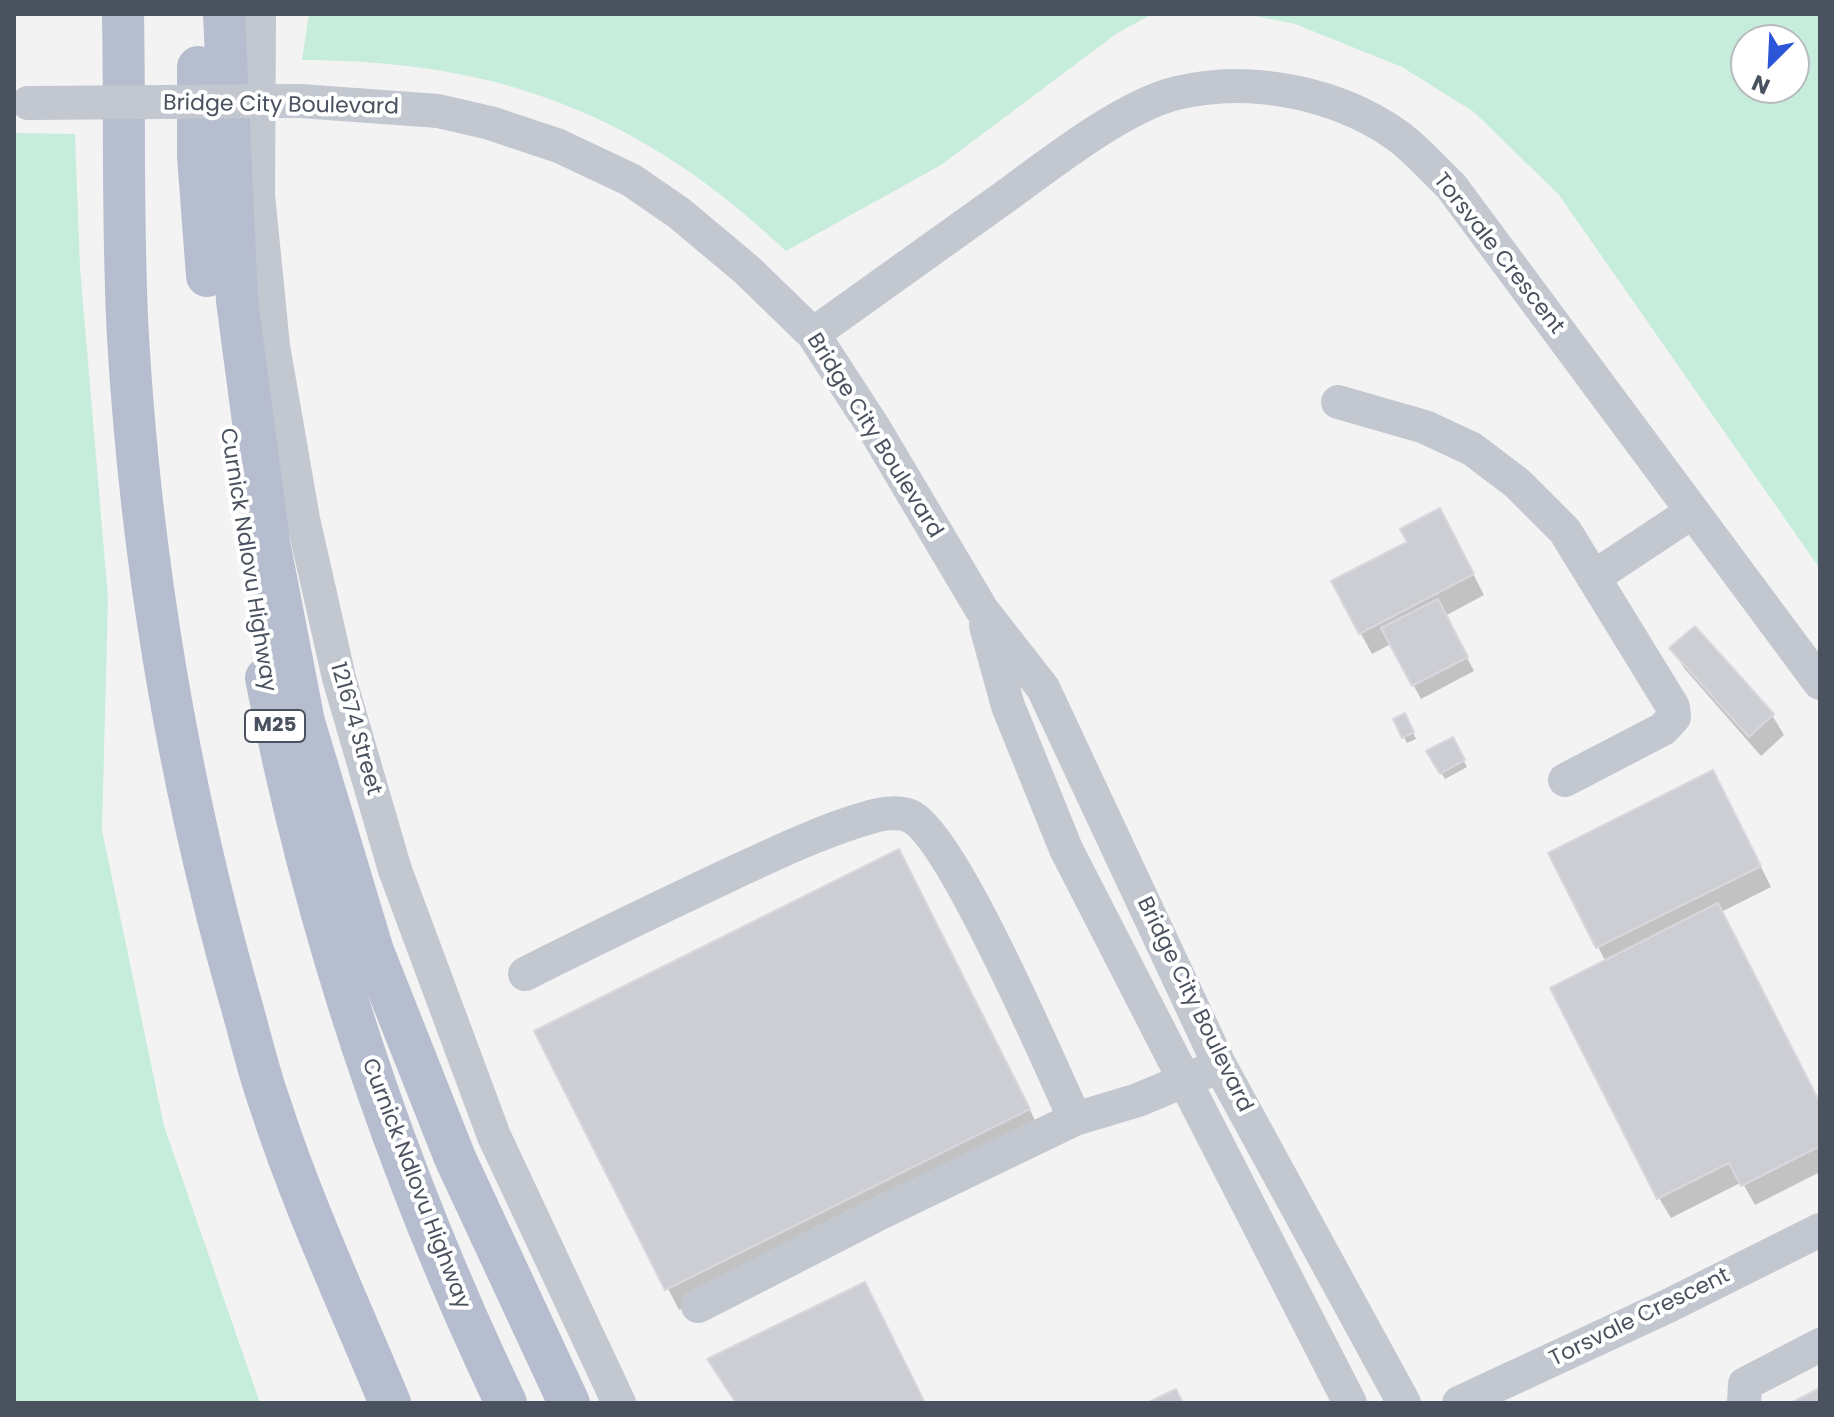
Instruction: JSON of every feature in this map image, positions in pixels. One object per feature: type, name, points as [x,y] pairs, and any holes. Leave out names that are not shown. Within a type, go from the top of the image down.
[{"type":"main road","points":[[123,14],[128,335],[141,488],[155,600],[186,788],[216,916],[269,1102],[308,1210],[390,1403]]},
{"type":"main road","name":"Curnick Ndlovu Highway","points":[[198,14],[198,156],[209,298],[223,420],[254,620],[279,741],[311,879],[386,1116],[424,1217],[506,1403]]},
{"type":"main road","points":[[224,14],[237,301],[269,542],[304,722],[373,951],[455,1158],[569,1403]]},
{"type":"street","name":"121674 Street","points":[[259,14],[258,195],[273,346],[303,519],[339,678],[395,870],[494,1136],[619,1403]]},
{"type":"street","name":"Torsvale Crescent","points":[[813,334],[1123,115],[1176,93],[1231,86],[1294,92],[1348,106],[1399,137],[1451,186],[1820,683]]},
{"type":"street","name":"Bridge City Boulevard","points":[[21,103],[300,101],[438,111],[490,123],[559,146],[631,180],[679,213],[747,270],[813,334],[874,428],[982,610],[1043,688],[1219,1064],[1404,1403]]},
{"type":"street","points":[[1338,402],[1425,427],[1472,449],[1517,483],[1565,531],[1673,707],[1674,717],[1663,729],[1565,780]]},
{"type":"street","points":[[1594,577],[1692,512]]},
{"type":"street","name":"Bridge City Boulevard","points":[[982,610],[1008,706],[1066,849],[1350,1403]]},
{"type":"street","points":[[1008,706],[1043,688]]},
{"type":"street","points":[[525,974],[786,849],[876,816],[898,814],[910,817],[941,847],[958,878],[1075,1119]]},
{"type":"street","points":[[698,1306],[876,1215],[1075,1119],[1185,1082],[1219,1064]]},
{"type":"street","name":"Torsvale Crescent","points":[[1459,1403],[1506,1391],[1820,1230]]},
{"type":"street","points":[[1744,1403],[1745,1384],[1820,1345]]},
{"type":"green space","points":[[309,14],[1152,14],[1116,34],[941,165],[786,251],[732,204],[677,164],[622,131],[564,104],[504,85],[441,71],[374,63],[302,60]]},
{"type":"green space","points":[[1245,14],[1820,14],[1820,569],[1559,195],[1474,112],[1402,67],[1295,24]]},
{"type":"green space","points":[[14,133],[75,134],[80,267],[108,598],[102,830],[164,1126],[260,1403],[14,1403]]},
{"type":"building","points":[[1440,508],[1474,574],[1359,634],[1331,581],[1407,542],[1400,529]]},
{"type":"building","points":[[1438,599],[1468,657],[1412,686],[1381,628]]},
{"type":"building","points":[[1695,626],[1774,714],[1749,737],[1669,648]]},
{"type":"building","points":[[1405,713],[1414,732],[1402,738],[1393,719]]},
{"type":"building","points":[[1453,737],[1465,760],[1440,774],[1426,751]]},
{"type":"building","points":[[1713,770],[1761,866],[1596,948],[1548,853]]},
{"type":"building","points":[[899,849],[1030,1109],[665,1290],[534,1031]]},
{"type":"building","points":[[1718,903],[1820,1103],[1820,1146],[1741,1186],[1729,1163],[1657,1199],[1550,988]]},
{"type":"building","points":[[865,1282],[925,1403],[736,1403],[707,1359]]},
{"type":"building","points":[[1820,1388],[1820,1403],[1791,1403]]},
{"type":"building","points":[[1176,1389],[1183,1403],[1147,1403]]}]
